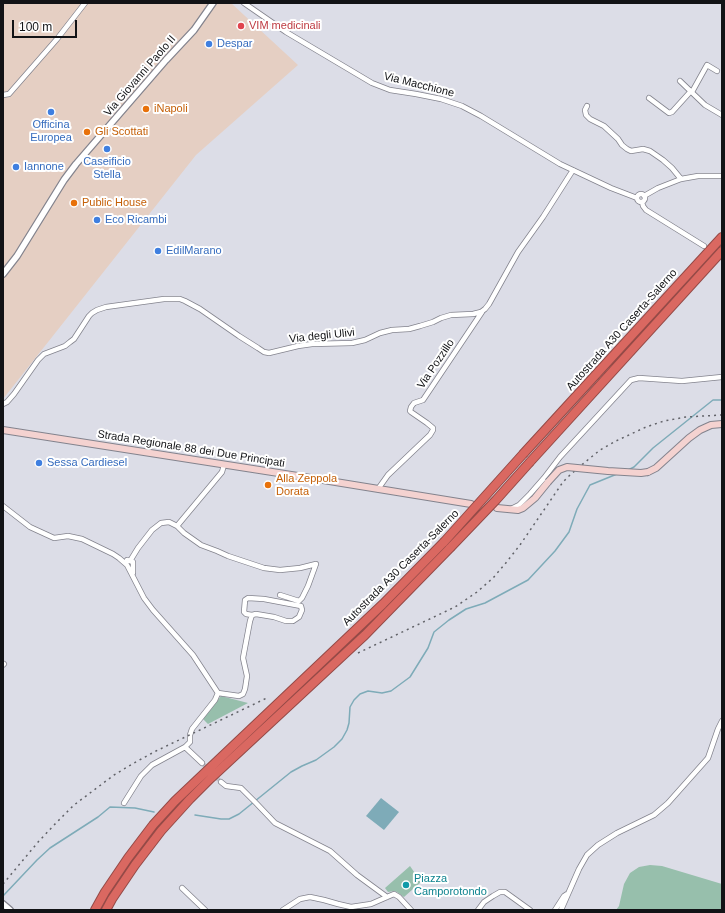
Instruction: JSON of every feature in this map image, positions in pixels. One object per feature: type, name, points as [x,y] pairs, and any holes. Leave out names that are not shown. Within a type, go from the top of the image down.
[{"type":"highway","name":"Autostrada A30 Caserta-Salerno","points":[[95,910],[105,892],[128,858],[153,825],[175,801],[372,615],[444,542],[722,237]]},
{"type":"highway","name":"Autostrada A30 Caserta-Salerno","points":[[106,910],[135,864],[161,831],[190,799],[365,635],[450,548],[496,500],[722,251]]},
{"type":"main road","points":[[497,508],[518,510],[523,508],[536,498],[559,470],[567,467],[640,473],[648,472],[656,468],[700,430],[711,425],[722,424]]},
{"type":"main road","name":"Strada Regionale 88 dei Due Principati","points":[[3,430],[471,504]]},
{"type":"street","points":[[3,95],[9,94],[57,39],[85,3]]},
{"type":"street","name":"Via Macchione","points":[[244,3],[286,32],[372,83],[390,90],[440,99],[462,106],[560,164],[611,188],[637,198]]},
{"type":"street","name":"Via Giovanni Paolo II","points":[[3,274],[17,256],[60,186],[76,164],[194,30],[211,5]]},
{"type":"street","points":[[649,98],[669,113],[672,112],[691,92],[707,65],[717,71]]},
{"type":"street","points":[[680,82],[705,105],[722,115]]},
{"type":"street","points":[[587,106],[585,110],[586,114],[604,126],[618,139],[622,145],[631,151],[643,149],[650,151],[672,168],[681,179]]},
{"type":"street","points":[[483,310],[489,304],[518,252],[543,217],[573,170]]},
{"type":"street","points":[[704,246],[646,210],[642,202],[638,201],[637,198],[640,194],[644,196],[658,188],[681,179],[698,176],[722,176]]},
{"type":"street","points":[[642,202],[644,196]]},
{"type":"street","name":"Via degli Ulivi","points":[[3,404],[7,402],[14,394],[44,354],[65,346],[74,339],[88,316],[97,310],[106,307],[180,299],[200,309],[264,352],[269,353],[312,344],[352,343],[366,340],[380,333],[392,330],[420,326],[450,315],[473,314],[483,310]]},
{"type":"street","name":"Via Pozzillo","points":[[378,489],[388,475],[430,435],[433,430],[433,428],[427,423],[410,411],[411,407],[414,403],[423,400],[483,310]]},
{"type":"street","points":[[509,510],[519,505],[530,494],[560,457],[630,380],[639,378],[682,381],[722,377]]},
{"type":"street","points":[[177,526],[222,472],[224,465]]},
{"type":"street","points":[[3,506],[30,527],[54,538],[68,536],[82,539],[130,564],[144,598],[193,655],[218,693],[239,696],[243,694],[247,676],[243,658],[252,615]]},
{"type":"street","points":[[130,564],[138,548],[152,530],[161,523],[169,522],[177,526],[201,545],[264,568],[280,570],[300,568],[316,564],[308,586],[299,601],[280,595]]},
{"type":"street","points":[[248,598],[264,599],[301,606],[302,610],[299,617],[293,621],[286,621],[256,614],[252,615],[244,612],[245,600],[248,598]]},
{"type":"street","points":[[124,803],[141,776],[152,765],[185,747],[190,742],[192,729],[215,700],[218,693]]},
{"type":"street","points":[[561,910],[579,868],[587,855],[598,845],[617,833],[654,815],[668,803],[708,758],[722,721]]},
{"type":"street","points":[[185,747],[202,763]]},
{"type":"street","points":[[221,782],[226,786],[241,788],[275,824],[330,852],[387,896]]},
{"type":"street","points":[[182,888],[205,910]]},
{"type":"street","points":[[478,910],[484,902],[493,896],[500,892],[505,892],[530,910]]},
{"type":"street","points":[[555,910],[564,896],[569,893]]},
{"type":"street","points":[[283,910],[300,899],[310,897],[351,907],[371,904],[394,894],[399,897],[411,910]]},
{"type":"street","points":[[3,904],[10,910]]},
{"type":"shaded area","points":[[3,3],[231,3],[298,65],[196,155],[3,399]]},
{"type":"green space","points":[[221,696],[248,703],[208,724],[203,719]]},
{"type":"green space","points":[[650,865],[662,866],[722,884],[722,910],[616,910],[619,906],[624,884],[630,873],[639,867]]},
{"type":"green space","name":"Piazza Camporotondo","points":[[410,866],[421,882],[404,897],[394,891],[388,892],[385,888]]},
{"type":"water","points":[[381,798],[399,812],[384,830],[366,816]]},
{"type":"waterway","points":[[628,470],[634,467],[653,448],[713,400],[722,400]]},
{"type":"waterway","points":[[195,815],[229,819],[239,814],[291,772],[316,760],[334,747],[342,739],[347,730],[350,707],[360,694],[368,691],[382,693],[391,691],[410,677],[428,648],[434,632],[466,609],[485,603],[528,580],[555,551],[569,532],[577,509],[590,485],[617,474]]},
{"type":"waterway","points":[[3,896],[50,848],[98,817],[110,807],[135,808],[154,812]]},
{"type":"tunnel","points":[[202,763],[221,782]]},
{"type":"railway","points":[[358,653],[455,607],[477,592],[493,578],[520,545],[563,482],[600,450],[646,427],[664,421],[686,417],[722,415]]},
{"type":"railway","points":[[3,884],[39,841],[74,805],[114,775],[156,751],[269,697]]},
{"type":"place","name":"VIM medicinali","points":[[241,26]]},
{"type":"place","name":"Despar","points":[[209,44]]},
{"type":"place","name":"iNapoli","points":[[146,109]]},
{"type":"place","name":"Officina Europea","points":[[51,112]]},
{"type":"place","name":"Gli Scottati","points":[[87,132]]},
{"type":"place","name":"Caseificio Stella","points":[[107,149]]},
{"type":"place","name":"Iannone","points":[[16,167]]},
{"type":"place","name":"Public House","points":[[74,203]]},
{"type":"place","name":"Eco Ricambi","points":[[97,220]]},
{"type":"place","name":"EdilMarano","points":[[158,251]]},
{"type":"place","name":"Sessa Cardiesel","points":[[39,463]]},
{"type":"place","name":"Alla Zeppola Dorata","points":[[268,485]]},
{"type":"place","name":"Piazza Camporotondo","points":[[406,885]]}]
